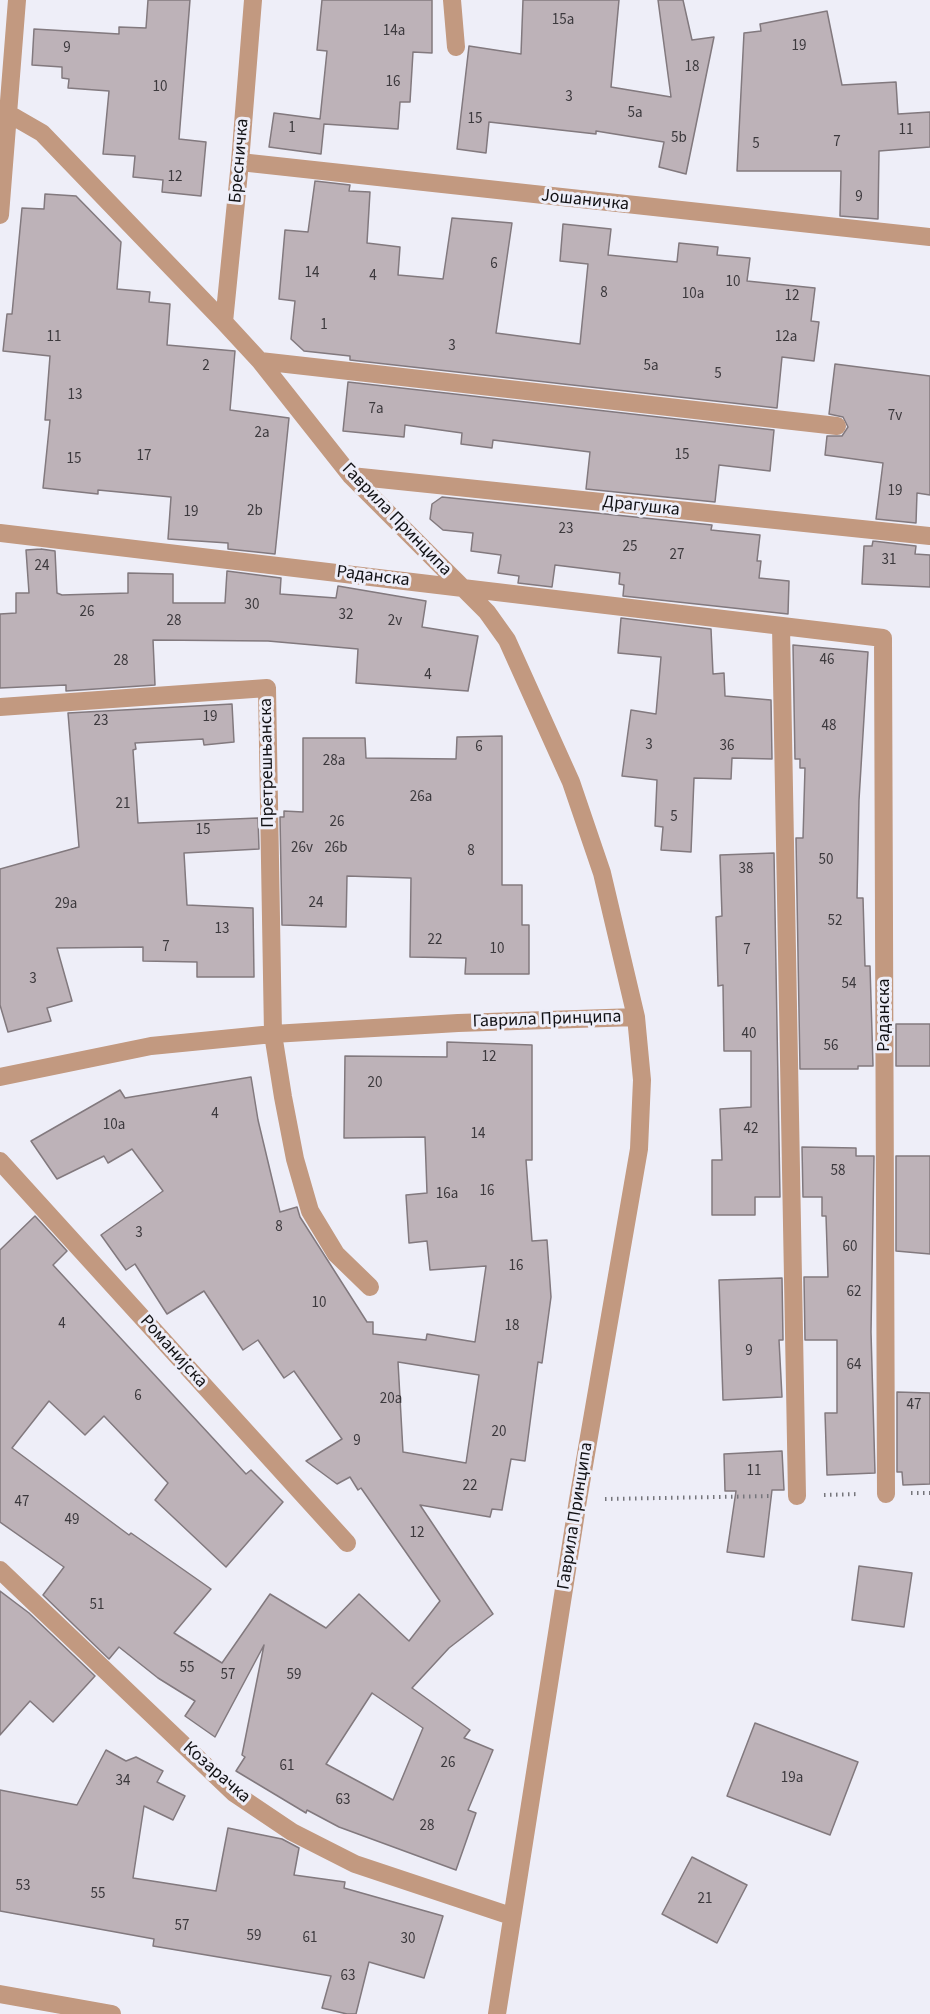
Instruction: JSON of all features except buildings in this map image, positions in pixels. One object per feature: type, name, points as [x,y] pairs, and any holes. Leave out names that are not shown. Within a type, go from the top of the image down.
[{"type":"street","points":[[0,215],[17,0]]},
{"type":"street","name":"Бресничка","points":[[224,322],[253,0]]},
{"type":"street","points":[[452,0],[456,47]]},
{"type":"street","name":"Гаврила Принципа","points":[[9,114],[42,133],[224,322],[260,361],[351,476],[487,612],[507,640],[571,782],[602,873],[636,1017],[642,1080],[639,1149],[578,1500],[497,2014]]},
{"type":"street","name":"Јошаничка","points":[[240,162],[930,237]]},
{"type":"street","points":[[260,361],[837,426]]},
{"type":"street","name":"Драгушка","points":[[351,476],[930,537]]},
{"type":"street","name":"Раданска","points":[[0,533],[883,638],[886,1494]]},
{"type":"street","points":[[781,626],[797,1496]]},
{"type":"street","name":"Претрешњанска","points":[[0,707],[267,688],[273,1034],[295,1159],[310,1211],[336,1254],[370,1287]]},
{"type":"street","name":"Гаврила Принципа","points":[[273,1034],[458,1023],[636,1017]]},
{"type":"street","points":[[0,1077],[151,1047],[273,1034]]},
{"type":"street","name":"Романијска","points":[[0,1161],[347,1543]]},
{"type":"street","name":"Козарачка","points":[[0,1570],[234,1793],[292,1832],[355,1864],[511,1916]]},
{"type":"street","points":[[0,1994],[112,2014]]},
{"type":"path","points":[[578,1500],[930,1493]]}]
